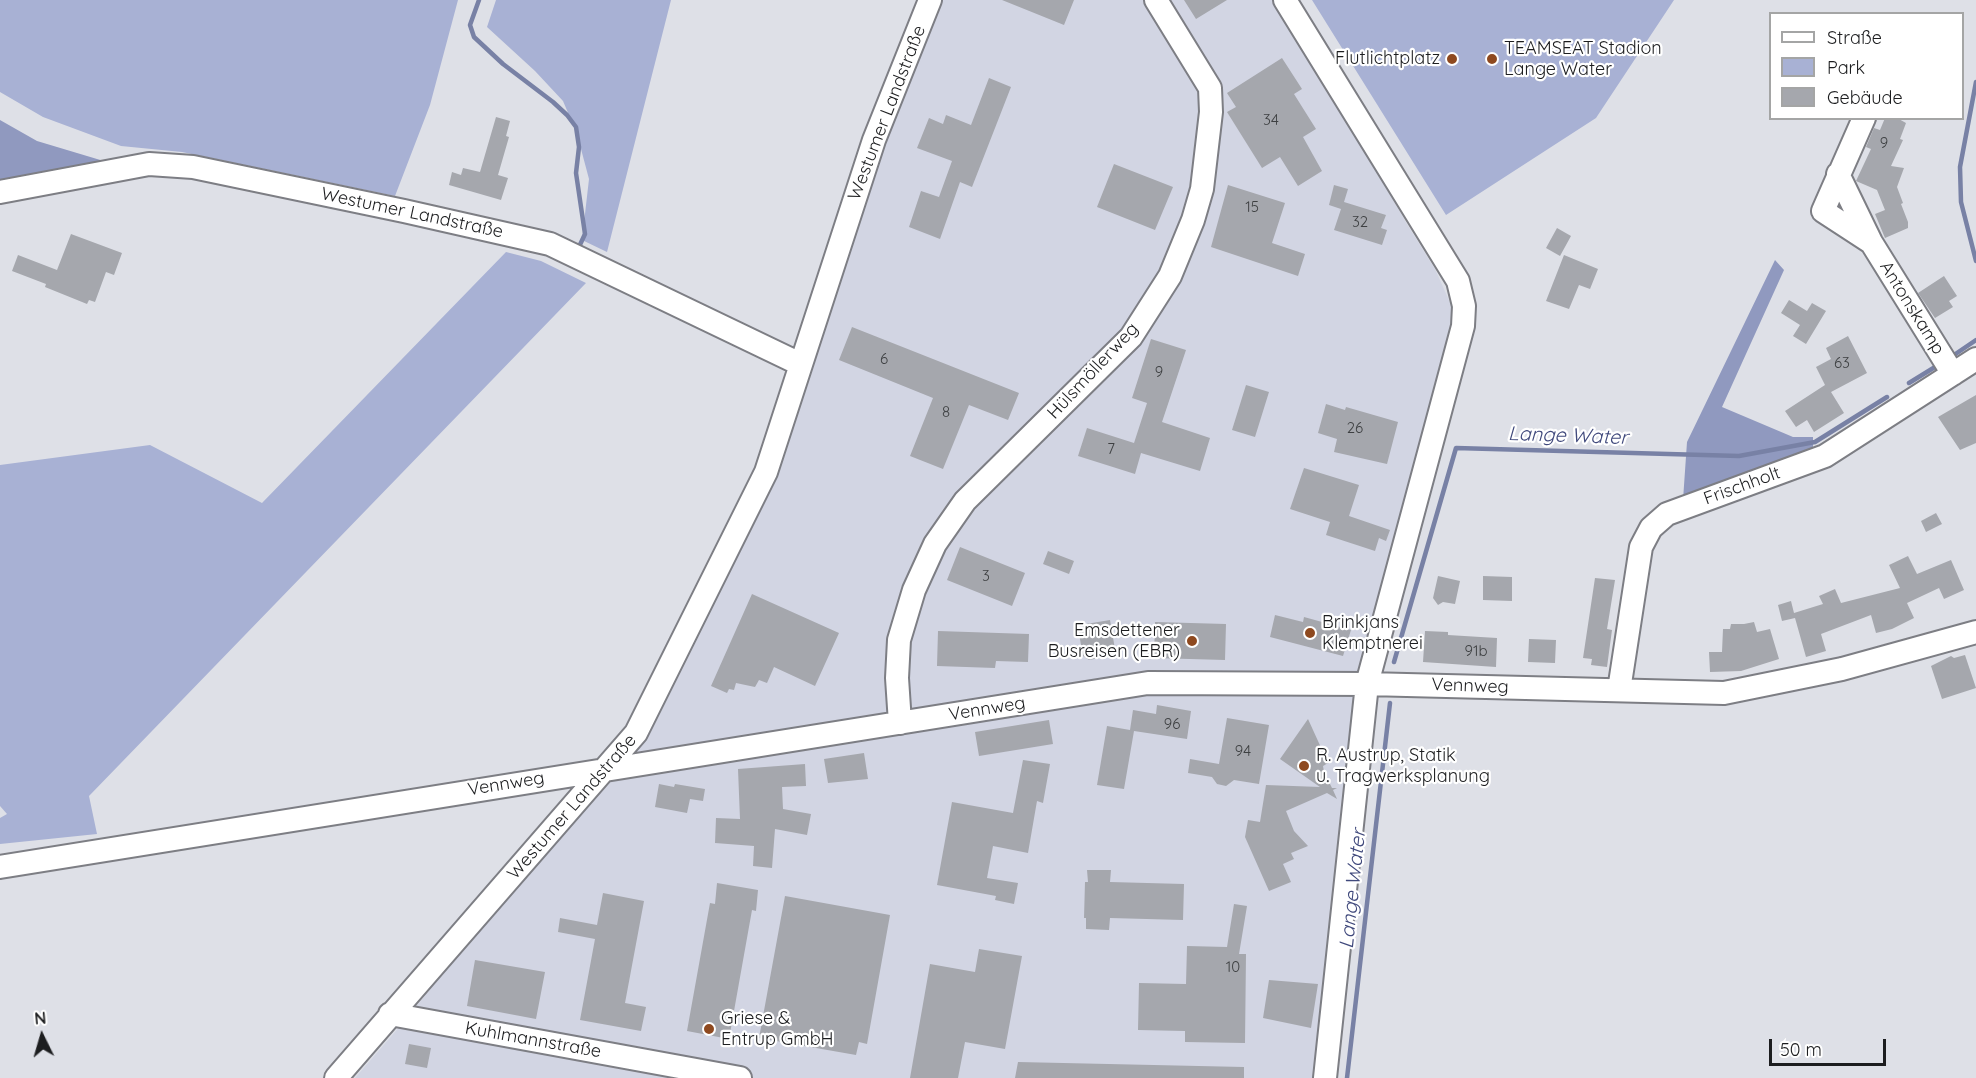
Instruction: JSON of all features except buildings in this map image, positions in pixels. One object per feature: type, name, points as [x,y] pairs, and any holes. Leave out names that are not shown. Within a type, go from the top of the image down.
[{"type":"street","name":"Westumer Landstraße","points":[[336,1078],[608,768],[636,733],[766,472],[874,140],[930,0]]},
{"type":"street","name":"Hülsmöllerweg","points":[[900,723],[897,678],[899,640],[914,590],[935,544],[965,501],[1131,337],[1170,276],[1193,220],[1202,189],[1211,112],[1210,88],[1156,0]]},
{"type":"street","points":[[1285,0],[1458,281],[1464,306],[1463,326],[1367,684],[1325,1078]]},
{"type":"street","name":"Antonskamp","points":[[1863,120],[1838,174],[1871,242],[1953,374]]},
{"type":"street","name":"Westumer Landstraße","points":[[0,192],[149,164],[193,167],[404,211],[550,244],[800,364]]},
{"type":"street","name":"Frischholt","points":[[1619,690],[1641,547],[1651,528],[1667,514],[1825,456],[1976,359]]},
{"type":"street","name":"Vennweg","points":[[0,867],[1148,683],[1367,684],[1724,693],[1842,669],[1976,632]]},
{"type":"street","name":"Kuhlmannstraße","points":[[390,1014],[674,1072],[740,1078]]},
{"type":"shaded area","points":[[940,0],[1272,0],[1329,89],[1435,269],[1456,316],[1362,665],[1316,1078],[355,1078],[614,770],[750,522],[872,170]]},
{"type":"shaded area","points":[[0,120],[37,141],[107,162],[0,180]]},
{"type":"shaded area","points":[[1775,260],[1784,270],[1722,407],[1793,437],[1813,437],[1813,451],[1683,500],[1687,442]]},
{"type":"green space","points":[[0,0],[458,0],[430,105],[395,196],[182,152],[121,146],[43,117],[0,92]]},
{"type":"green space","points":[[496,0],[671,0],[607,252],[582,240],[589,179],[577,134],[563,101],[535,71],[487,27]]},
{"type":"green space","name":"TEAMSEAT Stadion Lange Water","points":[[1312,0],[1674,0],[1596,118],[1446,215]]},
{"type":"green space","points":[[506,252],[541,261],[586,283],[89,796],[97,834],[0,844],[0,818],[7,814],[0,806],[0,465],[150,445],[262,503]]},
{"type":"waterway","points":[[479,0],[470,25],[474,37],[503,64],[553,102],[576,127],[579,147],[576,173],[585,234],[578,249]]},
{"type":"waterway","name":"Lange Water","points":[[1976,82],[1960,167],[1961,202],[1976,261]]},
{"type":"waterway","name":"Lange Water","points":[[1954,355],[1976,340]]},
{"type":"waterway","points":[[1909,383],[1935,367]]},
{"type":"waterway","name":"Lange Water","points":[[1394,662],[1456,448],[1739,456],[1815,442],[1887,397]]},
{"type":"waterway","name":"Lange Water","points":[[1347,1078],[1390,703]]},
{"type":"place","name":"Flutlichtplatz","points":[[1452,59]]},
{"type":"place","name":"TEAMSEAT Stadion Lange Water","points":[[1492,59]]},
{"type":"place","name":"Brinkjans Klemptnerei","points":[[1310,633]]},
{"type":"place","name":"Emsdettener Busreisen (EBR)","points":[[1192,641]]},
{"type":"place","name":"R. Austrup, Statik u. Tragwerksplanung","points":[[1304,766]]},
{"type":"place","name":"Griese & Entrup GmbH","points":[[709,1029]]}]
